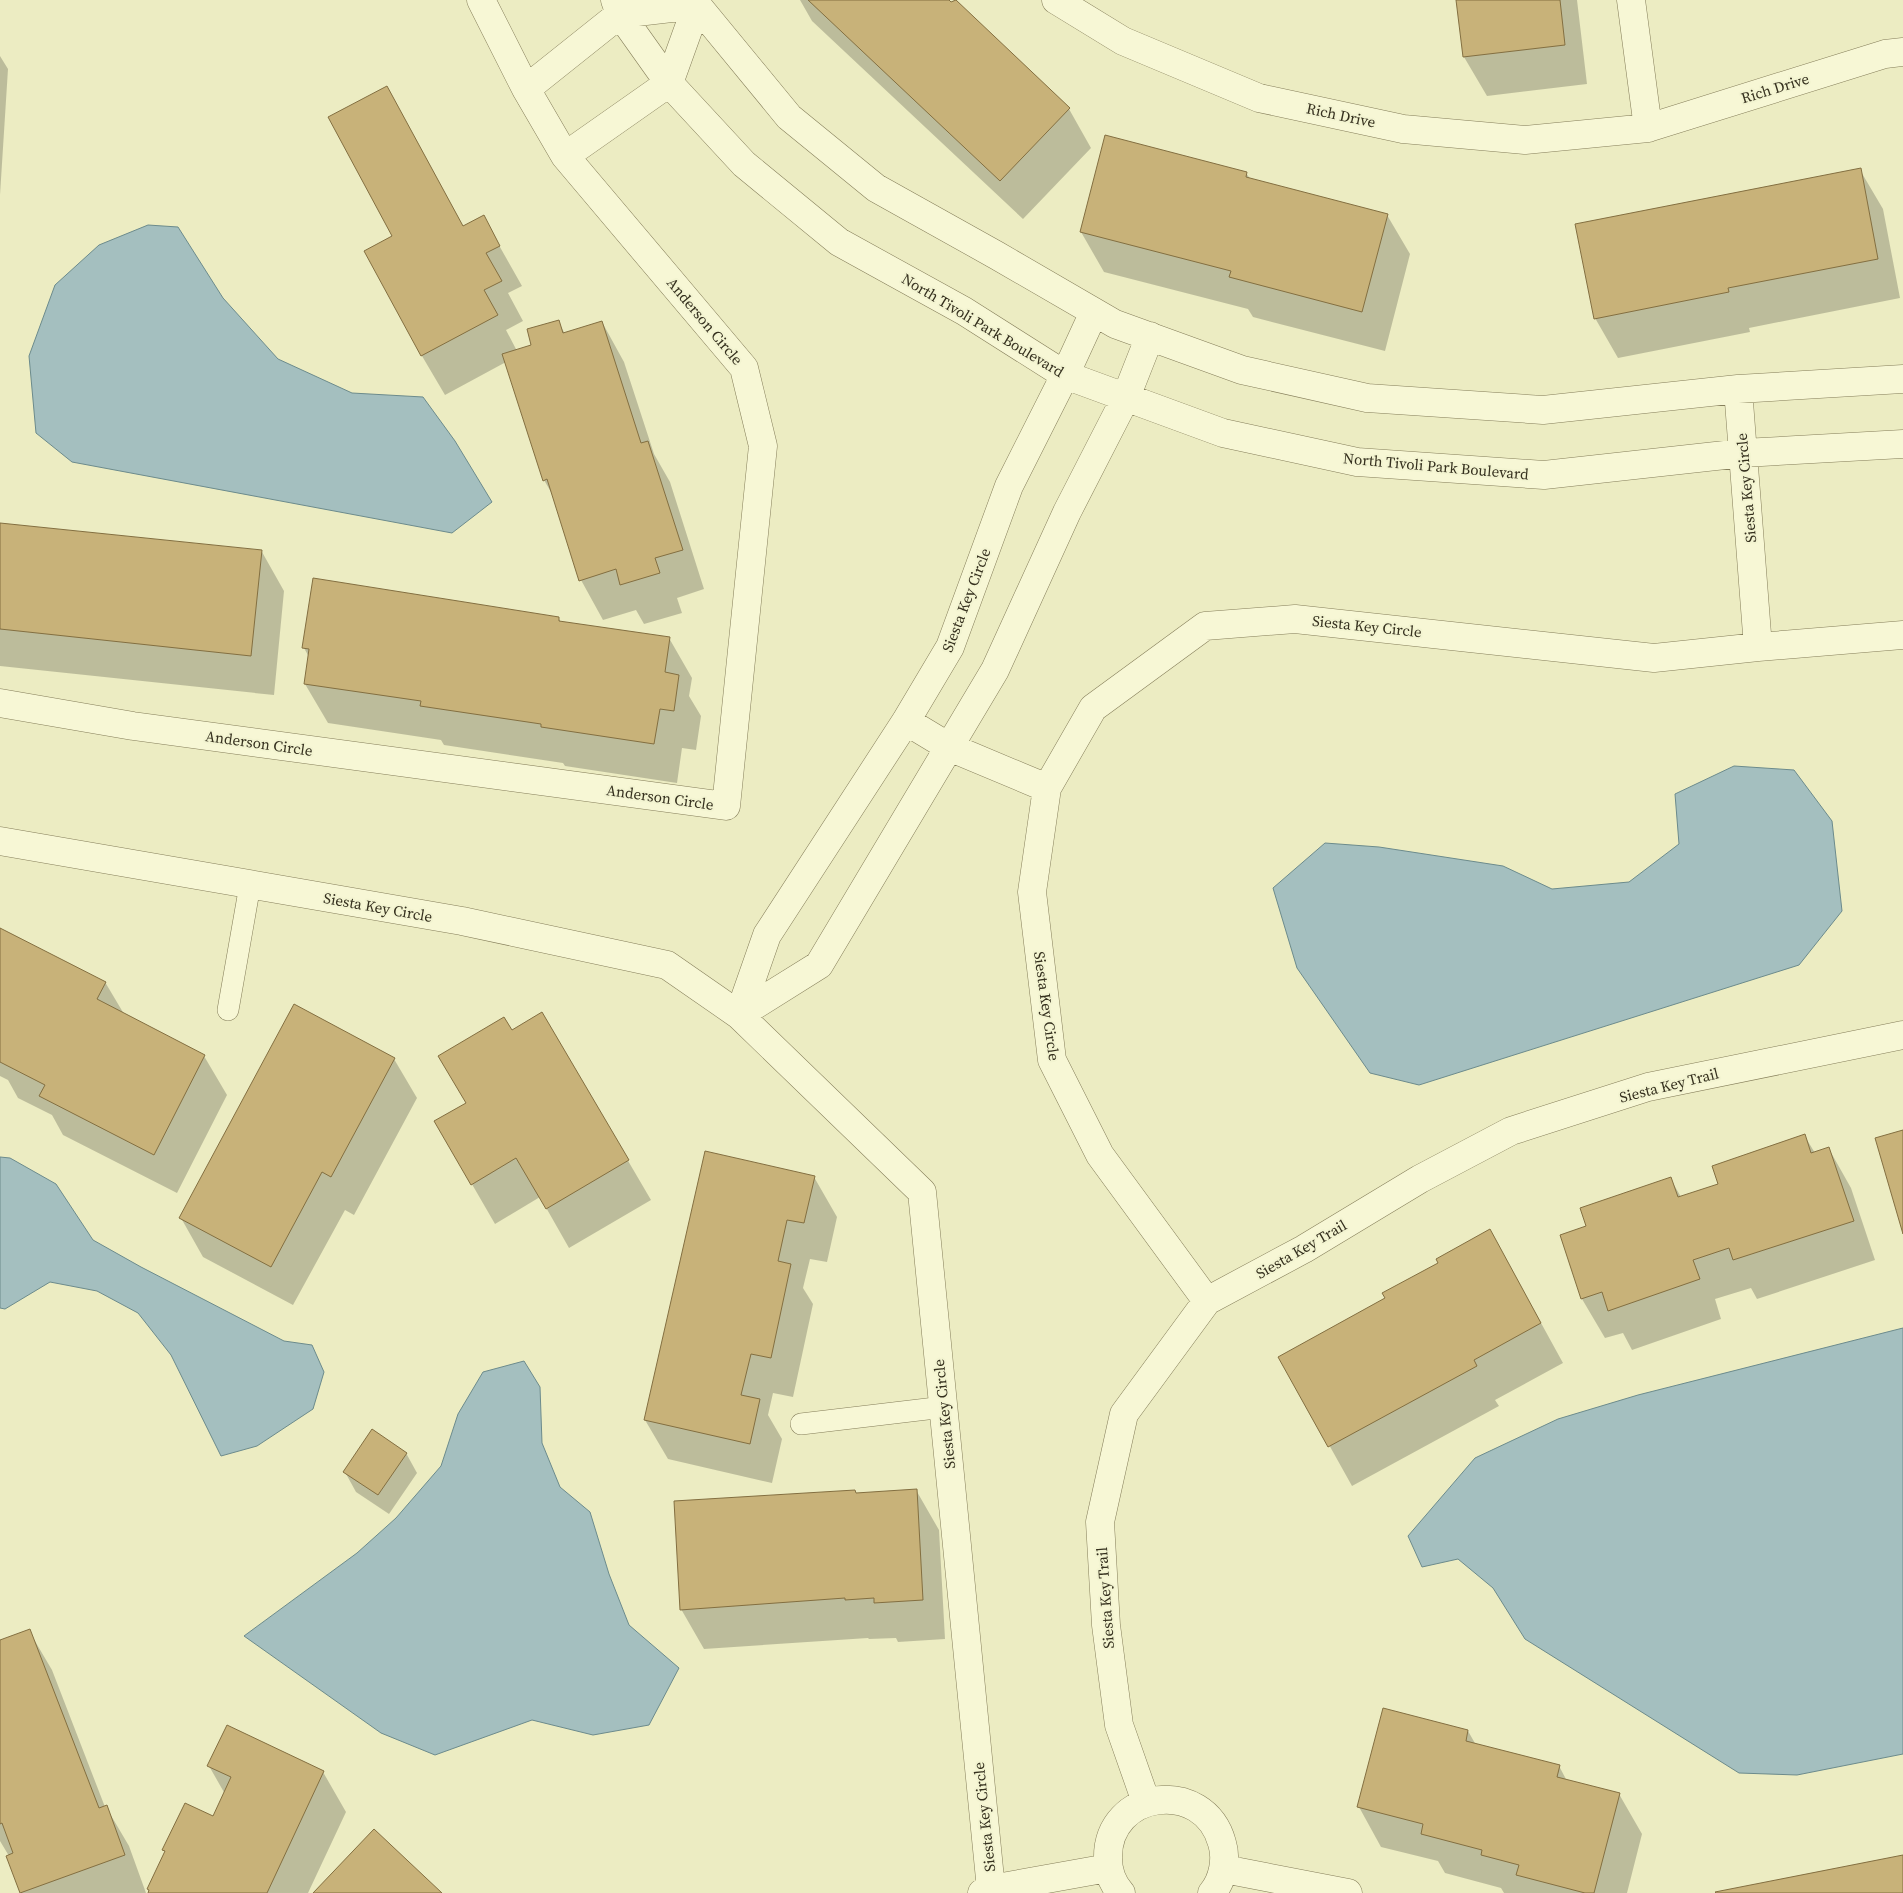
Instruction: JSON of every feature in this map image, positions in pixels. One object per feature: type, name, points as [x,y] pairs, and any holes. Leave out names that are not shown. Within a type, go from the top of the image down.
[{"type":"street","name":"Anderson Circle","points":[[0,703],[133,726],[726,806],[763,446],[744,368],[565,156],[526,89],[481,0]]},
{"type":"street","name":"Rich Drive","points":[[1056,0],[1123,41],[1259,98],[1403,129],[1525,140],[1648,128],[1885,54],[1903,52]]},
{"type":"street","points":[[1631,0],[1648,128]]},
{"type":"street","points":[[526,89],[618,7],[696,3]]},
{"type":"street","points":[[565,156],[669,83],[696,3]]},
{"type":"street","points":[[696,3],[789,117],[876,188],[1115,324],[1242,370],[1367,398],[1543,410],[1738,389],[1903,379]]},
{"type":"street","name":"North Tivoli Park Boulevard","points":[[618,7],[669,83],[744,164],[839,242],[964,311],[1065,375],[1223,433],[1357,462],[1544,475],[1743,453],[1903,444]]},
{"type":"street","name":"Siesta Key Circle","points":[[739,1015],[767,935],[906,721],[950,647],[1009,486],[1065,375],[1094,312]]},
{"type":"street","points":[[739,1015],[819,965],[995,670],[1067,512],[1126,397],[1150,336]]},
{"type":"street","name":"Siesta Key Circle","points":[[1738,389],[1758,647]]},
{"type":"street","name":"Siesta Key Circle","points":[[1207,1302],[1100,1155],[1052,1060],[1032,892],[1047,788],[1093,708],[1205,626],[1295,619],[1654,658],[1758,647],[1903,636]]},
{"type":"street","points":[[906,721],[950,747],[1047,788]]},
{"type":"street","name":"Siesta Key Circle","points":[[0,841],[462,921],[666,965],[739,1015],[922,1192],[944,1408],[987,1891],[1108,1868]]},
{"type":"street","name":"Siesta Key Trail","points":[[1146,1802],[1119,1725],[1106,1625],[1100,1522],[1124,1414],[1207,1302],[1304,1249],[1420,1179],[1511,1131],[1648,1087],[1903,1035]]},
{"type":"street","points":[[1121,1893],[1116,1887],[1108,1868],[1108,1852],[1112,1836],[1120,1821],[1132,1810],[1146,1802],[1164,1799],[1181,1800],[1198,1808],[1211,1819],[1220,1834],[1225,1852],[1224,1869],[1212,1893]]},
{"type":"street","points":[[1224,1869],[1348,1893]]},
{"type":"lane","points":[[228,1010],[250,885]]},
{"type":"lane","points":[[801,1424],[944,1408]]},
{"type":"water","points":[[148,225],[178,227],[223,298],[278,359],[352,393],[423,397],[455,441],[492,502],[452,533],[72,462],[36,433],[29,356],[55,285],[99,245]]},
{"type":"water","points":[[1734,766],[1794,770],[1832,821],[1842,911],[1799,965],[1419,1085],[1370,1073],[1297,968],[1273,888],[1325,843],[1379,847],[1503,866],[1552,889],[1629,882],[1679,844],[1675,794]]},
{"type":"water","points":[[0,1157],[10,1158],[56,1184],[93,1240],[284,1341],[312,1345],[324,1372],[313,1409],[257,1446],[221,1456],[171,1355],[138,1313],[97,1291],[50,1282],[5,1309],[0,1308]]},
{"type":"water","points":[[1903,1328],[1903,1754],[1797,1775],[1739,1773],[1525,1639],[1493,1588],[1458,1559],[1422,1567],[1408,1536],[1475,1458],[1558,1419],[1638,1395]]},
{"type":"water","points":[[524,1361],[540,1387],[542,1443],[560,1487],[590,1512],[609,1574],[629,1625],[679,1668],[649,1725],[593,1735],[532,1720],[435,1755],[381,1733],[244,1636],[357,1553],[396,1518],[441,1466],[458,1414],[483,1372]]},
{"type":"building","points":[[808,0],[949,0],[951,2],[956,0],[1070,108],[1000,181]]},
{"type":"building","points":[[1456,0],[1560,0],[1565,45],[1463,57]]},
{"type":"building","points":[[387,86],[463,226],[484,215],[500,246],[486,253],[502,281],[484,290],[498,315],[421,356],[364,251],[392,236],[328,117]]},
{"type":"building","points":[[1105,135],[1247,172],[1246,177],[1388,214],[1362,312],[1229,277],[1231,271],[1080,232]]},
{"type":"building","points":[[1861,168],[1878,259],[1728,288],[1729,292],[1594,319],[1575,224]]},
{"type":"building","points":[[559,320],[563,333],[602,321],[641,443],[648,441],[683,550],[655,558],[660,573],[620,585],[616,569],[579,581],[547,479],[543,481],[502,354],[531,345],[527,329]]},
{"type":"building","points":[[0,523],[262,550],[251,656],[0,629]]},
{"type":"building","points":[[313,578],[559,617],[559,621],[670,637],[665,672],[679,675],[674,711],[660,709],[654,744],[541,727],[541,724],[420,706],[421,701],[304,684],[309,649],[302,648]]},
{"type":"building","points":[[0,928],[106,982],[97,999],[205,1055],[154,1155],[39,1096],[45,1085],[0,1062]]},
{"type":"building","points":[[294,1004],[395,1058],[331,1177],[322,1172],[271,1267],[179,1218]]},
{"type":"building","points":[[542,1012],[629,1160],[546,1209],[516,1158],[471,1185],[434,1121],[466,1103],[438,1056],[504,1017],[512,1030]]},
{"type":"building","points":[[1903,1130],[1903,1234],[1875,1138]]},
{"type":"building","points":[[1805,1134],[1811,1153],[1829,1147],[1854,1221],[1733,1260],[1729,1248],[1693,1260],[1700,1279],[1608,1311],[1602,1292],[1581,1299],[1560,1235],[1586,1226],[1580,1208],[1671,1177],[1678,1197],[1718,1184],[1712,1166]]},
{"type":"building","points":[[705,1151],[815,1176],[804,1223],[787,1220],[778,1261],[791,1264],[771,1358],[751,1354],[741,1395],[760,1399],[750,1444],[644,1420]]},
{"type":"building","points":[[1490,1229],[1541,1323],[1474,1360],[1477,1366],[1328,1447],[1278,1357],[1385,1298],[1382,1293],[1438,1263],[1436,1259]]},
{"type":"building","points":[[372,1429],[407,1453],[378,1495],[343,1472]]},
{"type":"building","points":[[917,1489],[923,1600],[874,1603],[874,1598],[845,1600],[845,1598],[680,1610],[674,1501],[855,1490],[856,1493]]},
{"type":"building","points":[[30,1629],[99,1808],[107,1805],[125,1855],[20,1893],[6,1856],[13,1853],[2,1823],[0,1824],[0,1640]]},
{"type":"building","points":[[1383,1708],[1468,1730],[1466,1741],[1560,1765],[1557,1777],[1620,1793],[1594,1893],[1585,1893],[1516,1875],[1519,1865],[1481,1855],[1482,1850],[1421,1834],[1423,1824],[1357,1807]]},
{"type":"building","points":[[227,1725],[324,1771],[267,1893],[148,1893],[149,1890],[147,1889],[165,1851],[162,1850],[185,1803],[213,1816],[231,1777],[207,1766]]},
{"type":"building","points":[[374,1829],[442,1893],[313,1893]]},
{"type":"building","points":[[1903,1855],[1903,1893],[1715,1892]]}]
